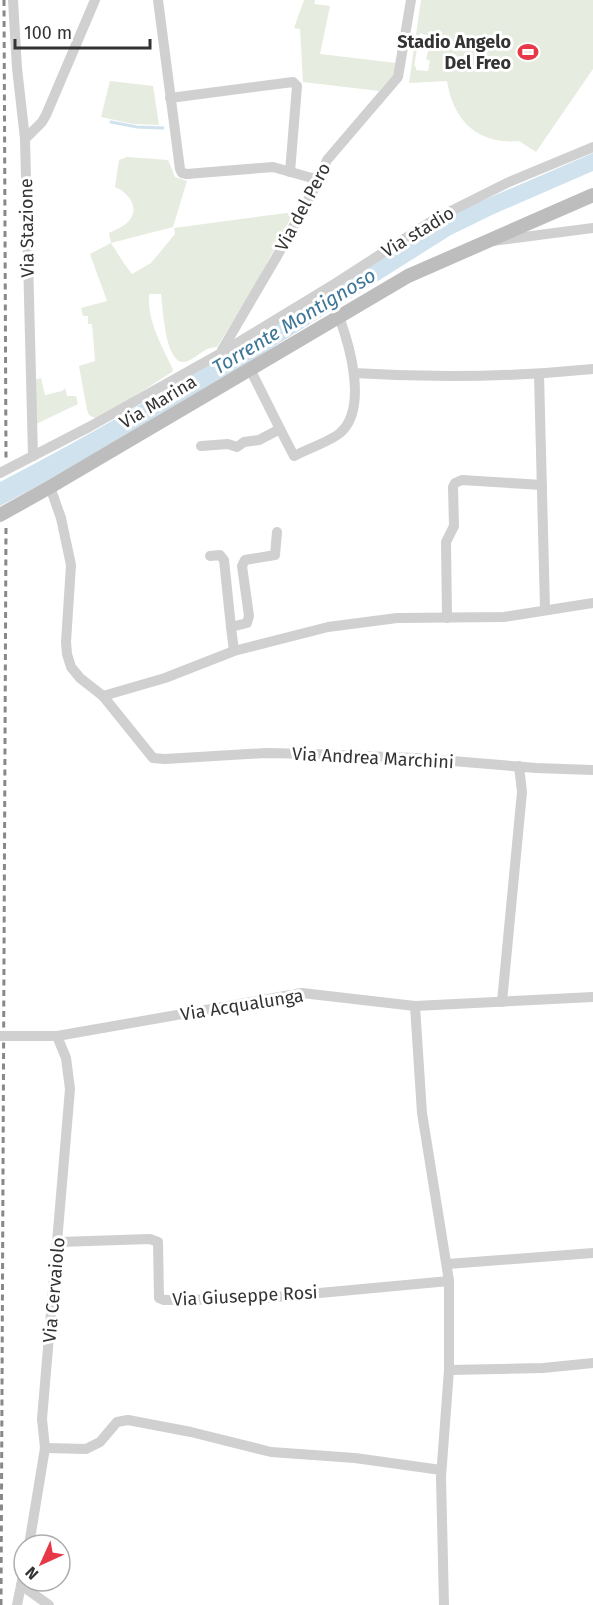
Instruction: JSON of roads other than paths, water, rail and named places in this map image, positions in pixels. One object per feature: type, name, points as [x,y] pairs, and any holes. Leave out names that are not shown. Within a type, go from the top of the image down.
[{"type":"main road","name":"Via Marina","points":[[0,515],[408,276],[483,241],[593,195]]},
{"type":"street","name":"Via Stazione","points":[[14,0],[25,139],[33,456]]},
{"type":"street","points":[[25,139],[42,123],[95,0]]},
{"type":"street","points":[[158,0],[182,173],[273,167],[319,180]]},
{"type":"street","name":"Via del Pero","points":[[221,353],[265,279],[319,180],[327,160],[398,77],[411,0]]},
{"type":"street","points":[[170,98],[293,82],[297,86],[291,172]]},
{"type":"street","name":"Via stadio","points":[[0,472],[119,411],[221,353],[336,284],[435,219],[509,182],[593,147]]},
{"type":"street","points":[[483,241],[501,242],[593,228]]},
{"type":"street","points":[[250,369],[294,456],[340,433],[353,411],[355,395],[354,373],[339,317]]},
{"type":"street","points":[[354,373],[417,377],[539,374],[593,369]]},
{"type":"street","points":[[539,374],[545,609]]},
{"type":"street","points":[[201,446],[228,444],[237,447],[244,442],[259,440],[280,429]]},
{"type":"street","points":[[447,618],[446,542],[454,526],[453,487],[455,483],[462,480],[542,485]]},
{"type":"street","points":[[50,487],[61,518],[71,565],[67,654],[71,667],[80,678],[104,696],[165,678],[234,651],[328,627],[397,618],[504,617],[593,603]]},
{"type":"street","points":[[231,627],[247,623],[249,616],[242,566],[245,560],[275,555],[277,532]]},
{"type":"street","points":[[210,556],[220,555],[224,560],[234,651]]},
{"type":"street","name":"Via Andrea Marchini","points":[[104,696],[153,758],[266,753],[416,758],[593,770]]},
{"type":"street","points":[[502,1002],[522,792],[519,766]]},
{"type":"street","name":"Via Acqualunga","points":[[0,1036],[57,1036],[302,993],[415,1006],[593,997]]},
{"type":"street","points":[[415,1006],[422,1113],[449,1281],[449,1370],[441,1470],[444,1605]]},
{"type":"street","name":"Via Cervaiolo","points":[[31,1533],[45,1448],[42,1419],[70,1089],[66,1058],[57,1036]]},
{"type":"street","name":"Via Giuseppe Rosi","points":[[58,1242],[150,1239],[158,1242],[159,1298],[164,1300],[255,1299],[449,1281]]},
{"type":"street","points":[[448,1264],[593,1253]]},
{"type":"street","points":[[449,1370],[543,1368],[593,1363]]},
{"type":"street","points":[[45,1448],[86,1449],[92,1447],[100,1442],[117,1422],[128,1420],[191,1432],[271,1452],[355,1458],[441,1470]]},
{"type":"street","points":[[32,1593],[49,1605]]},
{"type":"water","name":"Torrente Montignoso","points":[[593,153],[593,171],[451,235],[259,356],[0,506],[0,482],[170,387],[448,217]]},
{"type":"waterway","points":[[111,122],[137,127],[163,128]]},
{"type":"railway","points":[[4,0],[6,459]]},
{"type":"railway","points":[[1,1605],[6,527]]},
{"type":"place","name":"Stadio Angelo Del Freo","points":[[528,52]]}]
